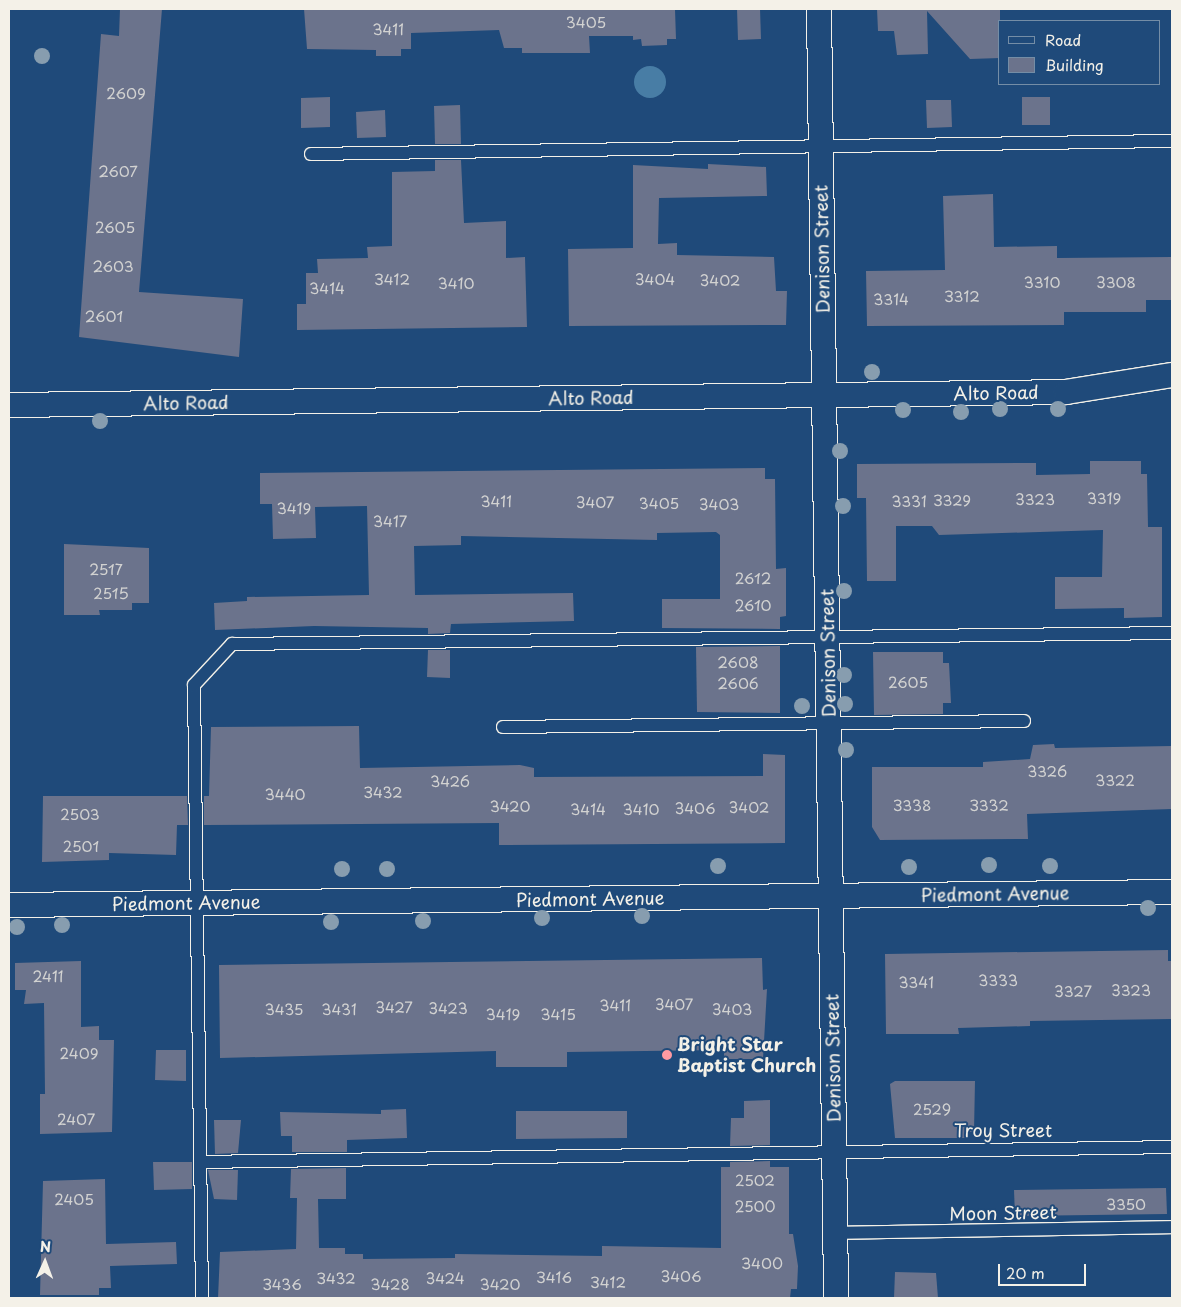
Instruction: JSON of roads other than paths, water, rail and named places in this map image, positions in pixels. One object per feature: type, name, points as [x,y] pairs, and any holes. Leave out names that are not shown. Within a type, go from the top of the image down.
[{"type":"street","name":"Denison Street","points":[[819,9],[836,1298]]},
{"type":"street","name":"Alto Road","points":[[9,405],[1066,392],[1172,375]]},
{"type":"street","name":"Piedmont Avenue","points":[[9,905],[1172,892]]},
{"type":"lane","points":[[311,154],[1172,141]]},
{"type":"lane","points":[[202,1298],[194,685],[232,644],[1172,633]]},
{"type":"lane","points":[[503,728],[1024,721]]},
{"type":"lane","name":"Troy Street","points":[[200,1162],[834,1149],[1172,1147]]},
{"type":"lane","name":"Moon Street","points":[[835,1233],[1172,1227]]},
{"type":"water","points":[[650,66],[662,70],[666,82],[662,94],[650,98],[638,94],[634,82],[638,70]]},
{"type":"place","name":"Bright Star Baptist Church","points":[[667,1055]]}]
